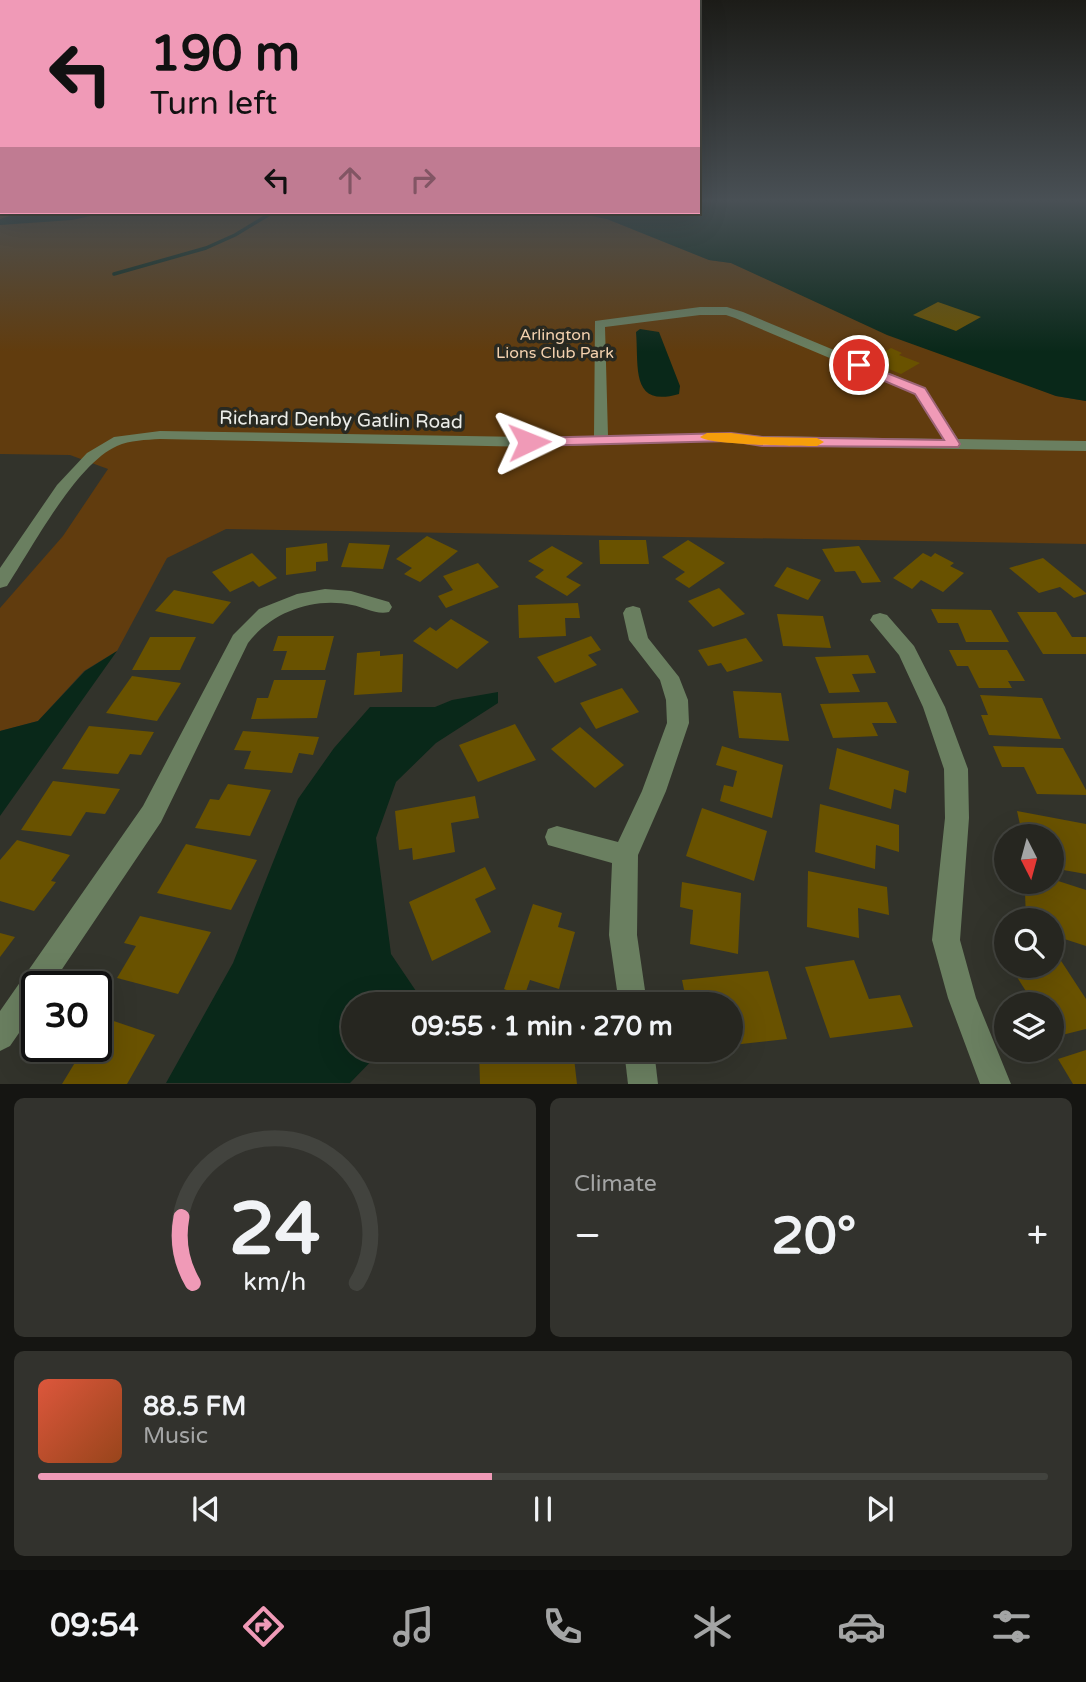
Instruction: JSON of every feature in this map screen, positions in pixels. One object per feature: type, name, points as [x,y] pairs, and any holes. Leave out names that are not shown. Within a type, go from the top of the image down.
[{"type":"street","points":[[601,438],[599,324],[712,310],[738,315],[920,391],[953,444]]},
{"type":"street","name":"Richard Denby Gatlin Road","points":[[0,582],[57,496],[108,445],[131,437],[160,435],[515,442],[731,437],[762,442],[1086,446]]},
{"type":"street","points":[[0,1036],[152,814],[211,702],[240,640],[250,627],[266,614],[304,599],[325,596],[351,598],[382,607]]},
{"type":"street","points":[[631,992],[623,935],[625,855],[654,791],[678,723],[677,700],[669,677],[639,640],[633,613]]},
{"type":"street","points":[[880,620],[907,651],[934,707],[956,769],[957,818],[947,940],[962,998],[996,1083]]},
{"type":"street","points":[[557,837],[625,855]]},
{"type":"street","points":[[640,1062],[643,1083]]},
{"type":"green space","name":"Arlington Lions Club Park","points":[[0,251],[686,251],[709,260],[731,263],[811,299],[1056,396],[1086,401],[1086,544],[226,529],[167,558],[117,651],[84,671],[38,721],[0,731],[0,608],[63,536],[108,469],[70,455],[0,454]]},
{"type":"shaded area","points":[[686,251],[1086,251],[1086,401],[1056,396],[887,335],[731,263],[709,260]]},
{"type":"shaded area","points":[[640,329],[659,332],[680,386],[679,394],[663,397],[652,395],[645,390],[638,371],[636,332]]},
{"type":"shaded area","points":[[117,651],[0,816],[0,731],[38,721],[85,671]]},
{"type":"shaded area","points":[[498,692],[498,703],[436,743],[396,782],[376,838],[391,954],[416,991],[341,992],[341,1062],[370,1062],[350,1083],[166,1083],[233,963],[298,799],[334,748],[370,707],[435,707],[452,700]]},
{"type":"building","points":[[938,302],[981,317],[956,331],[913,315]]},
{"type":"building","points":[[891,348],[902,353],[899,355],[920,363],[901,374],[869,361]]},
{"type":"building","points":[[427,536],[458,551],[420,582],[404,574],[412,568],[396,559]]},
{"type":"building","points":[[599,540],[646,540],[649,564],[600,564]]},
{"type":"building","points":[[688,540],[725,563],[689,588],[675,579],[685,572],[662,557]]},
{"type":"building","points":[[327,543],[328,561],[316,562],[316,571],[286,575],[286,548]]},
{"type":"building","points":[[349,543],[390,545],[383,569],[341,567]]},
{"type":"building","points":[[552,546],[583,563],[566,577],[581,585],[567,596],[535,577],[544,570],[528,561]]},
{"type":"building","points":[[859,546],[881,582],[862,583],[855,571],[835,572],[822,549]]},
{"type":"building","points":[[252,553],[277,578],[259,587],[253,581],[230,592],[212,572]]},
{"type":"building","points":[[923,553],[931,557],[935,553],[954,563],[950,566],[964,573],[943,592],[921,580],[912,589],[893,578]]},
{"type":"building","points":[[1043,558],[1086,594],[1074,598],[1060,587],[1039,593],[1009,568]]},
{"type":"building","points":[[478,563],[499,587],[446,608],[438,596],[453,590],[443,576]]},
{"type":"building","points":[[787,567],[821,580],[808,600],[774,586]]},
{"type":"building","points":[[719,588],[745,614],[713,627],[688,601]]},
{"type":"building","points":[[174,590],[231,602],[213,624],[155,611]]},
{"type":"building","points":[[578,603],[580,618],[565,618],[566,636],[519,638],[518,605]]},
{"type":"building","points":[[931,609],[991,610],[1009,642],[966,642],[958,623],[938,623]]},
{"type":"building","points":[[1017,612],[1056,612],[1072,637],[1086,637],[1086,654],[1043,654]]},
{"type":"building","points":[[777,614],[823,616],[831,648],[783,646]]},
{"type":"building","points":[[451,619],[489,642],[457,669],[413,641],[430,627],[436,631]]},
{"type":"building","points":[[278,636],[334,636],[325,670],[281,670],[287,651],[273,651]]},
{"type":"building","points":[[591,636],[601,650],[588,655],[597,665],[555,683],[537,657]]},
{"type":"building","points":[[150,637],[196,637],[180,670],[132,670]]},
{"type":"building","points":[[746,638],[763,661],[727,672],[721,663],[708,666],[698,650]]},
{"type":"building","points":[[949,650],[1007,650],[1025,681],[1008,681],[1012,688],[979,688],[968,666],[957,666]]},
{"type":"building","points":[[380,651],[380,656],[403,654],[402,692],[354,695],[357,653]]},
{"type":"building","points":[[868,655],[876,673],[852,674],[860,692],[829,693],[815,657]]},
{"type":"building","points":[[132,676],[181,683],[157,721],[106,713]]},
{"type":"building","points":[[274,680],[326,680],[317,718],[251,719],[257,698],[268,698]]},
{"type":"building","points":[[622,688],[639,712],[596,729],[580,703]]},
{"type":"building","points":[[733,691],[781,693],[789,741],[739,738]]},
{"type":"building","points":[[980,695],[1042,698],[1061,739],[989,735],[981,715],[988,715]]},
{"type":"building","points":[[887,702],[897,723],[872,723],[878,736],[833,738],[820,704]]},
{"type":"building","points":[[515,724],[536,760],[478,782],[459,745]]},
{"type":"building","points":[[89,726],[154,732],[141,755],[130,754],[118,774],[62,769]]},
{"type":"building","points":[[580,727],[624,765],[595,788],[551,749]]},
{"type":"building","points":[[243,731],[319,737],[313,755],[299,753],[292,773],[244,769],[251,751],[234,750]]},
{"type":"building","points":[[722,746],[783,765],[772,818],[720,801],[724,785],[733,787],[737,771],[716,765]]},
{"type":"building","points":[[993,746],[1063,748],[1086,790],[1086,795],[1037,794],[1024,767],[1002,767]]},
{"type":"building","points":[[837,748],[909,771],[906,793],[894,789],[891,809],[829,789]]},
{"type":"building","points":[[53,781],[120,789],[105,814],[86,812],[71,836],[21,830]]},
{"type":"building","points":[[228,784],[271,790],[250,836],[195,828],[210,799],[219,800]]},
{"type":"building","points":[[475,796],[479,818],[451,823],[455,852],[413,860],[412,848],[399,850],[395,811]]},
{"type":"building","points":[[820,804],[899,825],[899,852],[876,845],[875,869],[815,852]]},
{"type":"building","points":[[702,808],[767,831],[754,881],[686,856]]},
{"type":"building","points":[[1017,811],[1086,824],[1086,874],[1064,870],[1064,824],[1020,824]]},
{"type":"building","points":[[17,840],[70,855],[51,881],[56,882],[34,911],[0,901],[0,860]]},
{"type":"building","points":[[186,844],[257,860],[231,910],[157,893]]},
{"type":"building","points":[[485,867],[496,889],[475,899],[491,932],[432,961],[409,902]]},
{"type":"building","points":[[808,871],[887,887],[889,915],[858,908],[859,938],[807,927]]},
{"type":"building","points":[[682,882],[741,893],[738,954],[690,944],[693,910],[680,907]]},
{"type":"building","points":[[1064,883],[1086,890],[1086,946],[1064,939],[1064,908],[1026,908],[1025,894],[1064,894]]},
{"type":"building","points":[[533,904],[562,913],[558,927],[575,932],[559,989],[530,980],[526,992],[504,989]]},
{"type":"building","points":[[140,916],[211,932],[178,994],[117,978],[136,946],[124,943]]},
{"type":"building","points":[[0,933],[15,937],[0,957]]},
{"type":"building","points":[[854,960],[869,999],[900,995],[913,1027],[830,1038],[805,967]]},
{"type":"building","points":[[1064,965],[1086,999],[1086,1029],[1064,1034],[1064,992],[1026,992],[1018,978],[1064,978]]},
{"type":"building","points":[[768,971],[787,1039],[743,1044],[743,992],[684,992],[682,980]]},
{"type":"building","points":[[112,1020],[155,1035],[127,1084],[62,1084],[75,1062],[112,1062]]},
{"type":"building","points":[[1086,1050],[1086,1084],[1073,1084],[1060,1062],[1064,1062],[1064,1057]]},
{"type":"building","points":[[479,1062],[574,1062],[577,1084],[480,1084]]},
{"type":"waterway","points":[[114,274],[197,251]]},
{"type":"slow traffic","points":[[707,437],[731,437],[762,442],[817,442]]},
{"type":"route","points":[[529,442],[672,436],[731,437],[762,442],[953,444],[920,391],[859,365]]}]
